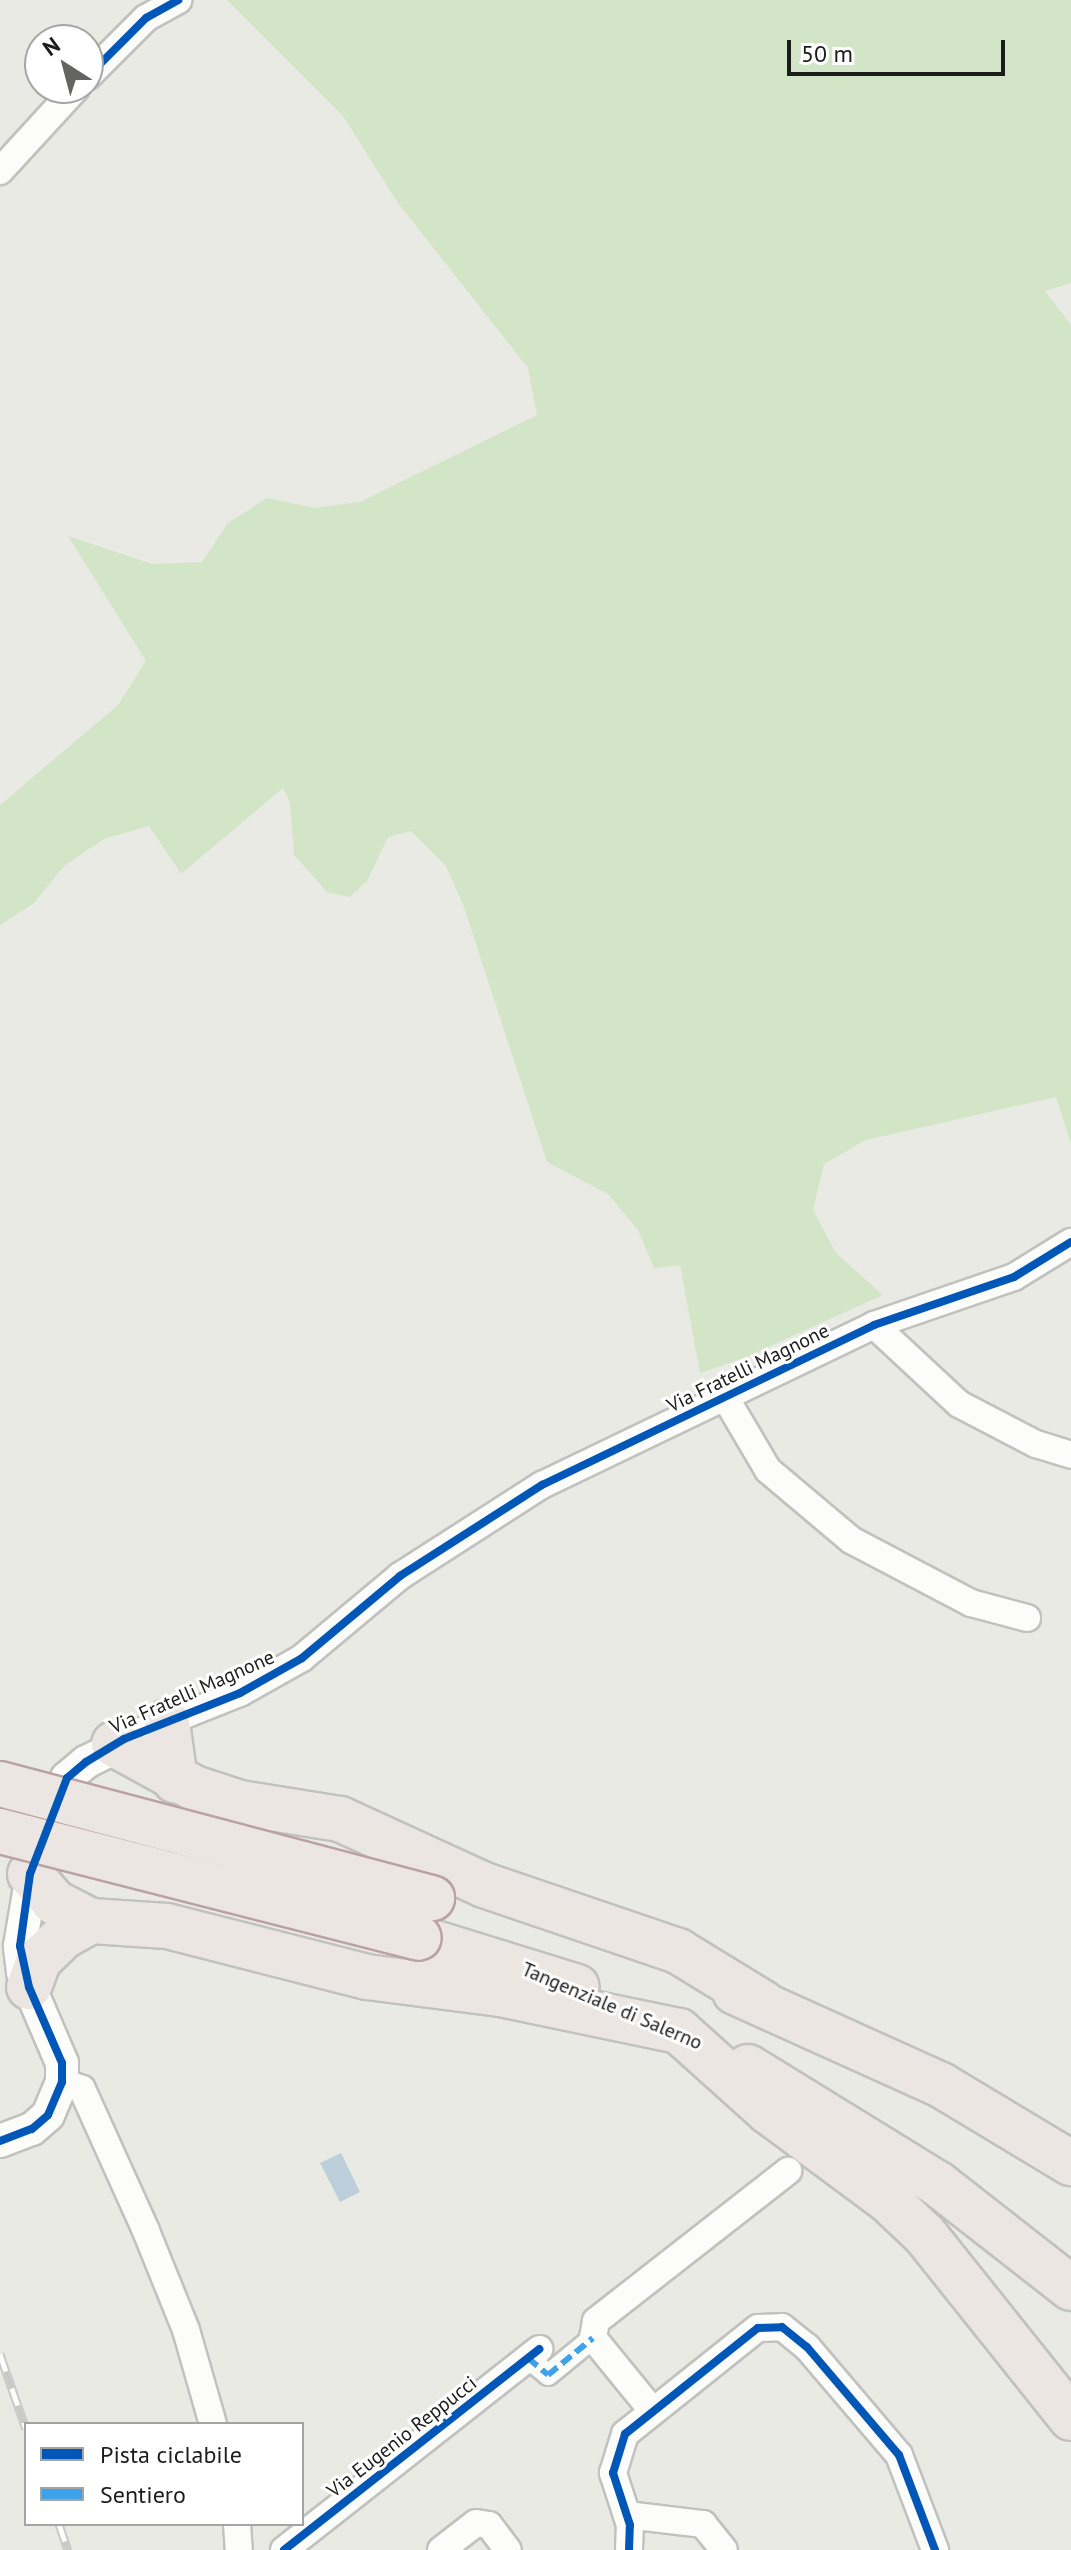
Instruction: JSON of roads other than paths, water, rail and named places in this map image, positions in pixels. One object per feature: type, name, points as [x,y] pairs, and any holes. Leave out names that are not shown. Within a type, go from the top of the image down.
[{"type":"highway","points":[[167,1722],[175,1780]]},
{"type":"highway","points":[[114,1744],[147,1759],[175,1780],[240,1803],[353,1824],[484,1885],[678,1951],[763,2003]]},
{"type":"highway","name":"Tangenziale di Salerno","points":[[0,1784],[425,1918],[537,1971],[679,2031],[859,2132],[938,2184],[1071,2288]]},
{"type":"highway","name":"Tangenziale di Salerno","points":[[0,1831],[671,1967],[763,2003],[941,2085],[1071,2163]]},
{"type":"highway","points":[[30,1874],[54,1902],[91,1921],[167,1926],[367,1977],[500,1994],[679,2031],[768,2111],[849,2169],[916,2226],[1071,2418]]},
{"type":"highway","points":[[29,1987],[39,1960],[64,1936],[91,1921]]},
{"type":"street","points":[[104,60],[146,18],[178,0]]},
{"type":"street","points":[[0,171],[61,104]]},
{"type":"street","name":"Via Fratelli Magnone","points":[[62,2082],[62,2063],[29,1987],[20,1946],[30,1874],[67,1778],[114,1744],[240,1693],[302,1658],[400,1576],[505,1506],[874,1325],[1014,1277],[1071,1242]]},
{"type":"street","points":[[874,1325],[959,1404],[1036,1444],[1071,1455]]},
{"type":"street","name":"Via Fratelli Magnone","points":[[725,1397],[768,1470],[851,1540],[971,1603],[1027,1618]]},
{"type":"street","points":[[0,2141],[32,2129],[48,2115],[62,2082],[82,2089],[146,2231],[186,2330],[212,2422]]},
{"type":"street","name":"Via Eugenio Reppucci","points":[[284,2550],[534,2354],[548,2375],[593,2338],[596,2321],[607,2309],[788,2171]]},
{"type":"street","points":[[629,2550],[627,2515],[613,2473],[625,2434],[651,2409],[758,2328],[782,2327],[807,2347],[899,2455],[935,2550]]},
{"type":"street","points":[[593,2338],[651,2409]]},
{"type":"street","points":[[627,2515],[703,2524],[724,2550]]},
{"type":"street","points":[[441,2550],[476,2523],[489,2525],[508,2550]]},
{"type":"street","points":[[237,2526],[239,2550]]},
{"type":"water","points":[[341,2153],[360,2192],[340,2202],[320,2163]]},
{"type":"railway","points":[[0,2354],[24,2423]]},
{"type":"railway","points":[[60,2526],[68,2550]]}]
